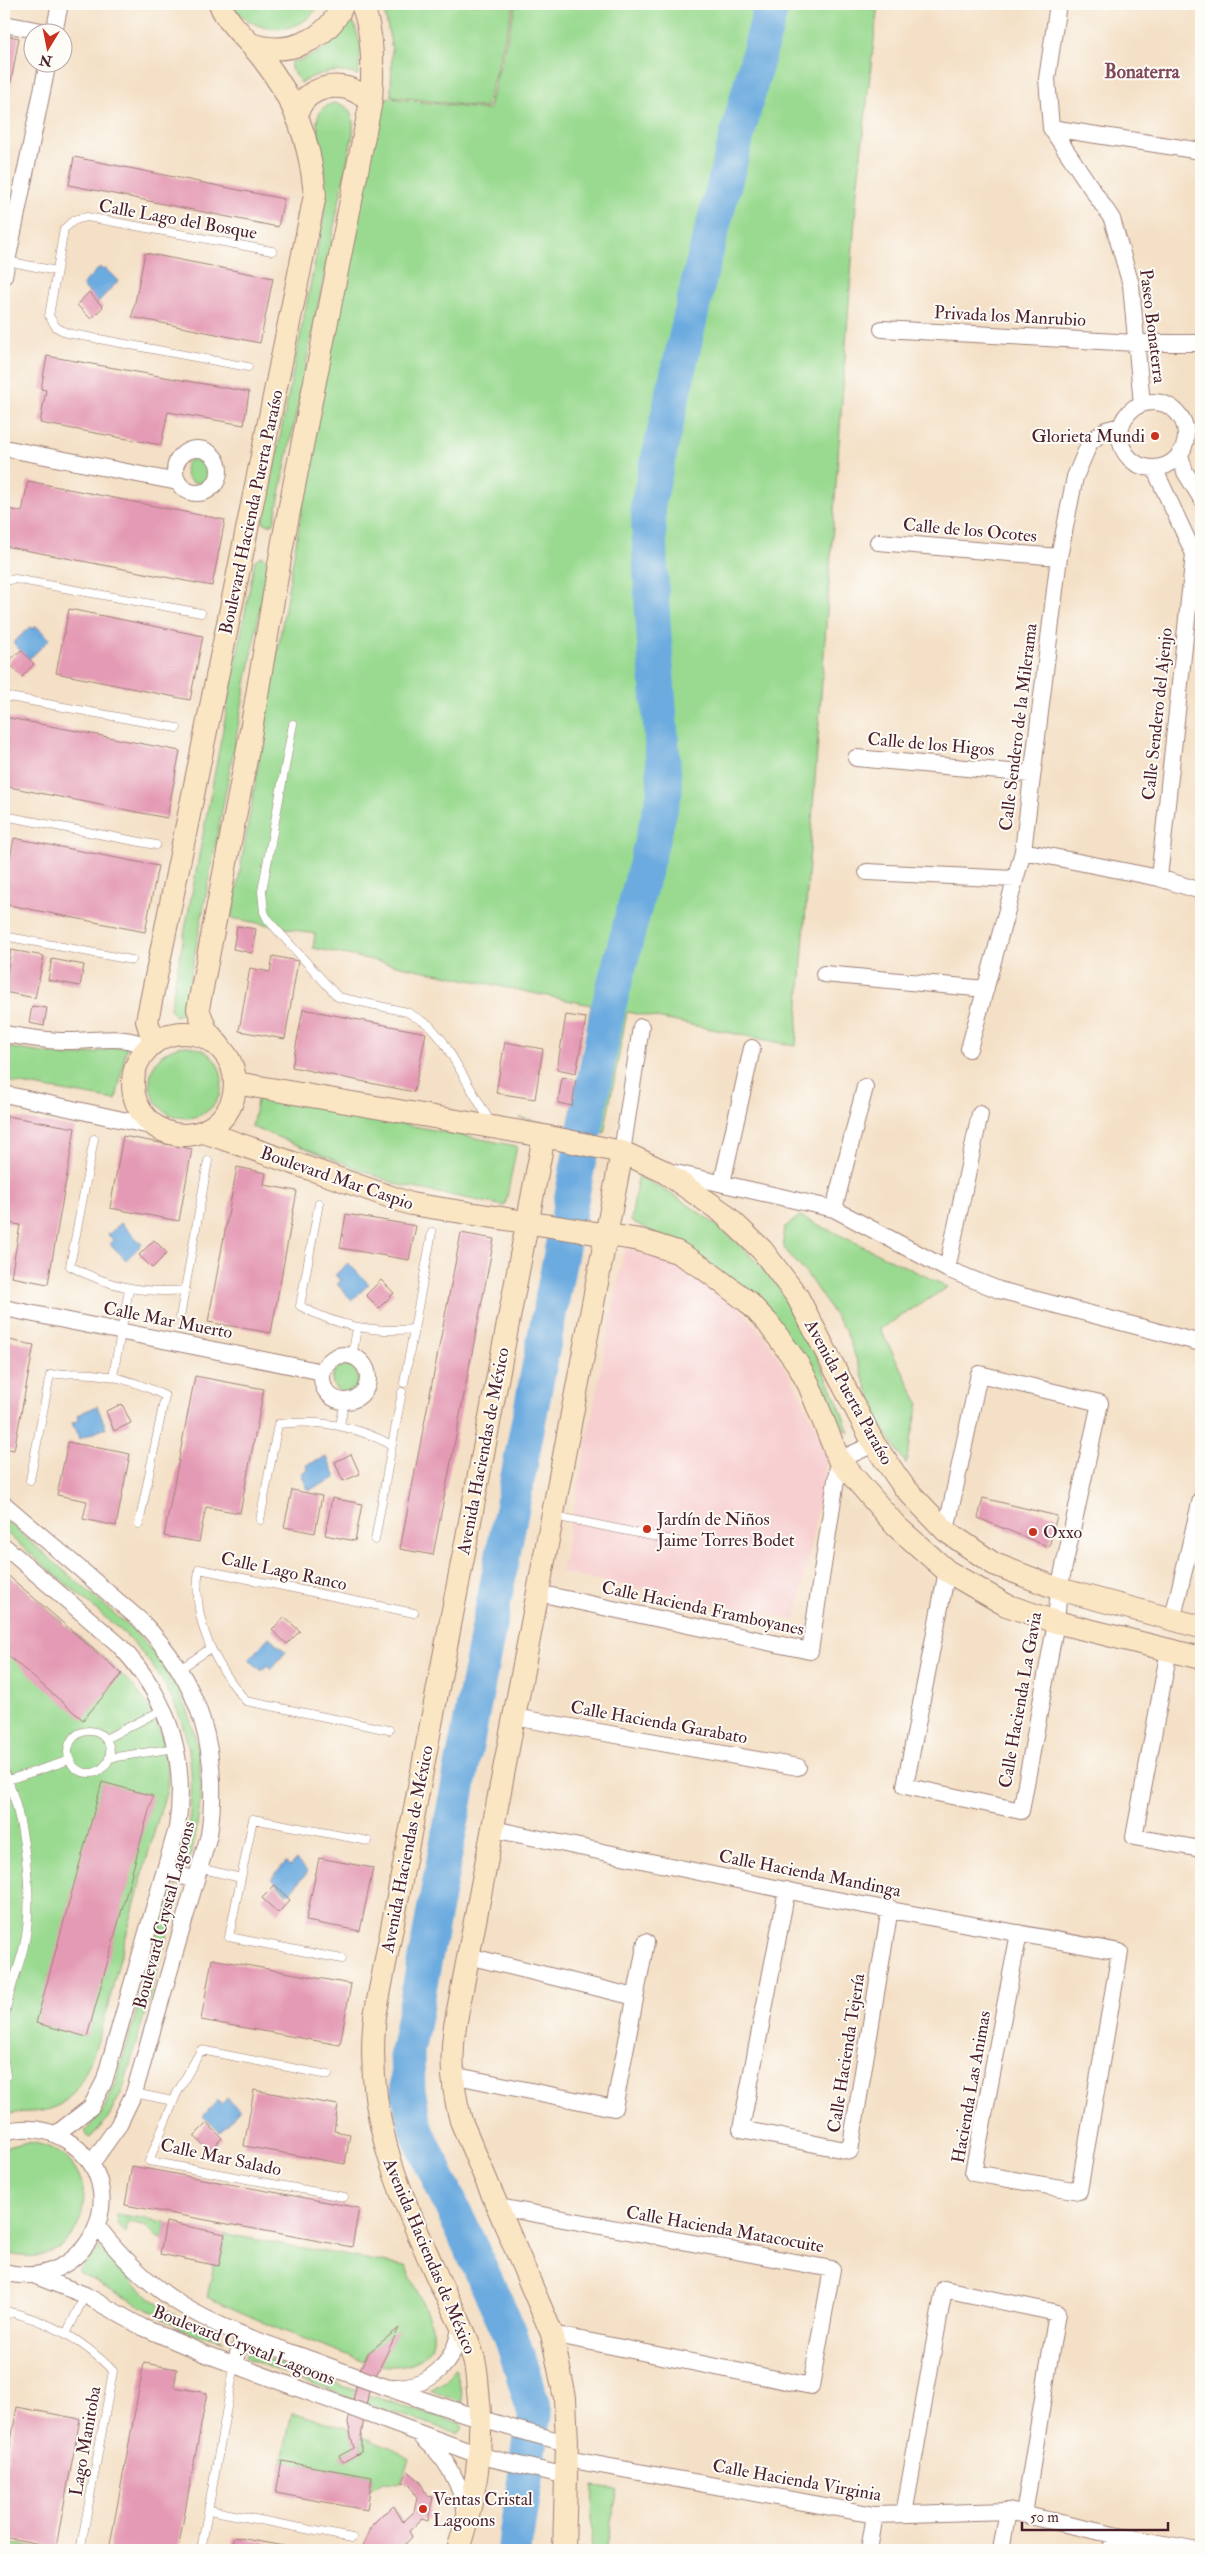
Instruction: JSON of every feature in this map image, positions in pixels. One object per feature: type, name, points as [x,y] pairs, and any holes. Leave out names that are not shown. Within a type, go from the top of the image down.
[{"type":"street","points":[[56,22],[60,4]]},
{"type":"street","name":"Boulevard Hacienda Puerta Paraíso","points":[[151,1045],[147,1021],[315,195],[309,152],[297,115],[279,80],[230,20],[220,4]]},
{"type":"street","points":[[251,44],[275,49],[303,44],[326,30],[343,4]]},
{"type":"street","name":"Boulevard Hacienda Puerta Paraíso","points":[[220,1047],[206,1030],[198,1009],[247,754],[283,541],[371,101],[372,52],[370,30],[362,4]]},
{"type":"street","name":"Paseo Bonaterra","points":[[1058,4],[1047,80],[1051,128],[1112,219],[1131,285],[1142,404]]},
{"type":"street","points":[[4,24],[22,27]]},
{"type":"street","points":[[5,268],[9,224],[46,72]]},
{"type":"street","points":[[297,115],[299,105],[306,98],[324,88],[346,88],[357,91],[371,101]]},
{"type":"street","points":[[1051,128],[1201,151]]},
{"type":"street","name":"Privada los Manrubio","points":[[882,329],[1136,343],[1201,343]]},
{"type":"street","points":[[1159,402],[1174,409],[1184,422],[1186,439],[1180,454],[1169,464],[1154,468],[1139,465],[1127,456],[1120,441],[1121,426],[1133,409],[1142,404],[1159,402]]},
{"type":"street","name":"Calle Sendero de la Milerama","points":[[969,1050],[1023,851],[1059,557],[1075,477],[1090,442],[1106,430],[1121,426]]},
{"type":"street","points":[[4,448],[178,482]]},
{"type":"street","points":[[1180,454],[1185,472],[1201,498]]},
{"type":"street","points":[[1154,468],[1198,557]]},
{"type":"street","points":[[247,534],[283,541]]},
{"type":"street","name":"Calle de los Ocotes","points":[[878,542],[1059,557]]},
{"type":"street","name":"Calle Sendero del Ajenjo","points":[[1159,878],[1198,557]]},
{"type":"street","name":"Calle de los Higos","points":[[856,758],[1032,774]]},
{"type":"street","points":[[1023,851],[1159,878],[1201,891]]},
{"type":"street","points":[[866,872],[1016,879]]},
{"type":"street","points":[[824,974],[986,989]]},
{"type":"street","points":[[564,2550],[567,2459],[565,2398],[552,2334],[461,2121],[452,2075],[453,2034],[553,1516],[614,1150],[641,1027]]},
{"type":"street","points":[[4,1034],[64,1042],[105,1038],[135,1040],[151,1045]]},
{"type":"street","points":[[4,1094],[155,1127],[179,1136],[204,1132],[221,1120],[232,1103],[236,1083],[231,1063],[220,1047],[199,1035],[176,1034],[151,1045],[136,1066],[132,1088],[139,1110],[155,1127]]},
{"type":"street","points":[[722,1183],[752,1048]]},
{"type":"street","points":[[236,1083],[494,1127],[614,1150]]},
{"type":"street","points":[[834,1210],[865,1087]]},
{"type":"street","points":[[947,1269],[980,1114]]},
{"type":"street","name":"Boulevard Mar Caspio","points":[[204,1132],[411,1204],[599,1233]]},
{"type":"street","name":"Avenida Haciendas de México","points":[[458,2550],[488,2458],[492,2423],[474,2360],[418,2234],[383,2141],[373,2082],[372,2038],[535,1224],[544,1136]]},
{"type":"street","name":"Avenida Puerta Paraíso","points":[[614,1150],[662,1171],[700,1195],[743,1230],[762,1250],[797,1296],[874,1444],[904,1487],[946,1531],[994,1564],[1059,1589],[1201,1628]]},
{"type":"street","points":[[662,1171],[722,1183],[834,1210],[947,1269],[999,1290],[1201,1343]]},
{"type":"street","name":"Avenida Puerta Paraíso","points":[[599,1233],[640,1240],[677,1252],[718,1278],[748,1302],[768,1323],[797,1363],[819,1407],[839,1460],[896,1526],[948,1571],[1006,1605],[1056,1622],[1201,1658]]},
{"type":"street","name":"Calle Mar Muerto","points":[[4,1308],[323,1372]]},
{"type":"street","points":[[336,1357],[352,1357],[358,1359],[366,1370],[368,1382],[360,1396],[344,1401],[331,1396],[326,1390],[323,1383],[323,1372],[330,1361],[336,1357]]},
{"type":"street","name":"Calle Hacienda La Gavia","points":[[946,1531],[980,1374],[1100,1403],[1059,1589],[1056,1622],[1021,1811],[905,1786],[948,1571]]},
{"type":"street","points":[[839,1460],[874,1444]]},
{"type":"street","name":"Calle Hacienda Framboyanes","points":[[538,1593],[810,1651],[839,1460]]},
{"type":"street","points":[[1172,1621],[1201,1499]]},
{"type":"street","name":"Boulevard Crystal Lagoons","points":[[4,1504],[140,1620],[157,1637],[180,1669],[202,1719],[212,1764],[212,1811],[209,1834],[134,2093],[118,2126],[106,2140],[91,2164]]},
{"type":"street","name":"Boulevard Crystal Lagoons","points":[[4,1546],[118,1644],[144,1674],[164,1709],[177,1748],[181,1788],[180,1808],[165,1871],[98,2095],[91,2107],[56,2134]]},
{"type":"street","points":[[1169,1650],[1134,1837],[1201,1849]]},
{"type":"street","name":"Calle Hacienda Garabato","points":[[514,1717],[798,1767]]},
{"type":"street","name":"Calle Hacienda Mandinga","points":[[492,1829],[787,1890],[1120,1952]]},
{"type":"street","points":[[165,1871],[197,1874]]},
{"type":"street","name":"Calle Hacienda Tejería","points":[[787,1890],[741,2129],[850,2151],[890,1908]]},
{"type":"street","name":"Hacienda Las Animas","points":[[1019,1933],[973,2173],[1079,2191],[1120,1952]]},
{"type":"street","points":[[452,2075],[614,2108],[646,1942]]},
{"type":"street","points":[[468,1956],[634,1997]]},
{"type":"street","points":[[4,2132],[17,2128],[37,2128],[56,2134],[76,2146],[91,2164],[98,2179],[101,2194],[101,2211],[97,2226],[84,2250],[62,2267],[36,2276],[4,2272]]},
{"type":"street","name":"Calle Hacienda Matacocuite","points":[[499,2207],[832,2269],[811,2386],[552,2334]]},
{"type":"street","name":"Boulevard Crystal Lagoons","points":[[97,2226],[128,2262],[162,2292],[199,2315],[244,2335],[370,2382]]},
{"type":"street","name":"Boulevard Crystal Lagoons","points":[[36,2276],[85,2295],[172,2341],[235,2363],[418,2434],[488,2458],[567,2459]]},
{"type":"street","points":[[904,2514],[944,2289],[1057,2313],[1016,2513],[1002,2550]]},
{"type":"street","points":[[370,2382],[404,2387],[430,2378],[448,2362],[454,2351],[460,2327]]},
{"type":"street","points":[[235,2363],[244,2335]]},
{"type":"street","points":[[370,2382],[492,2423],[567,2459]]},
{"type":"street","points":[[418,2434],[439,2453],[451,2472],[461,2492],[466,2523]]},
{"type":"street","name":"Calle Hacienda Virginia","points":[[567,2459],[875,2515],[1016,2513],[1112,2543],[1198,2550]]},
{"type":"street","points":[[869,2550],[875,2515]]},
{"type":"lane","name":"Calle Lago del Bosque","points":[[248,367],[61,331],[49,316],[64,229],[74,220],[80,218],[272,252]]},
{"type":"lane","points":[[5,268],[56,272]]},
{"type":"lane","points":[[4,581],[15,579],[201,613]]},
{"type":"lane","points":[[4,696],[177,728]]},
{"type":"lane","points":[[293,724],[262,891],[263,907],[268,920],[273,928],[338,997],[407,1012],[429,1024],[443,1041],[494,1127]]},
{"type":"lane","points":[[4,816],[156,845]]},
{"type":"lane","points":[[4,936],[132,960]]},
{"type":"lane","points":[[94,1139],[70,1266],[89,1277],[129,1289],[167,1292],[185,1290]]},
{"type":"lane","points":[[180,1317],[208,1161]]},
{"type":"lane","points":[[319,1203],[300,1306],[318,1316],[357,1328],[414,1329]]},
{"type":"lane","points":[[404,1383],[432,1232]]},
{"type":"lane","points":[[113,1376],[129,1289]]},
{"type":"lane","points":[[352,1357],[357,1328]]},
{"type":"lane","points":[[30,1480],[50,1375],[79,1373],[113,1376],[132,1381],[165,1396],[139,1524]]},
{"type":"lane","points":[[375,1540],[402,1392]]},
{"type":"lane","points":[[340,1425],[344,1401]]},
{"type":"lane","points":[[260,1520],[278,1424],[299,1422],[340,1425],[359,1430],[392,1445]]},
{"type":"lane","points":[[553,1516],[677,1541]]},
{"type":"lane","name":"Calle Lago Ranco","points":[[388,1730],[246,1701],[228,1679],[210,1648],[198,1608],[199,1569],[414,1613]]},
{"type":"lane","points":[[180,1669],[210,1648]]},
{"type":"lane","points":[[105,1739],[164,1709]]},
{"type":"lane","points":[[93,1732],[105,1739],[110,1751],[109,1758],[102,1769],[89,1773],[77,1769],[70,1760],[70,1744],[79,1734],[93,1732]]},
{"type":"lane","points":[[109,1758],[177,1748]]},
{"type":"lane","points":[[8,1780],[70,1760]]},
{"type":"lane","points":[[4,1770],[18,1820],[29,1893],[24,1945],[4,2024]]},
{"type":"lane","points":[[342,1960],[229,1937],[253,1818],[368,1841]]},
{"type":"lane","points":[[197,1874],[241,1878]]},
{"type":"lane","name":"Calle Mar Salado","points":[[328,2074],[201,2050],[173,2101],[149,2160],[344,2197]]},
{"type":"lane","points":[[4,2061],[6,2076]]},
{"type":"lane","points":[[134,2093],[173,2101]]},
{"type":"lane","points":[[67,2332],[85,2295]]},
{"type":"lane","name":"Lago Manitoba","points":[[4,2323],[6,2311],[45,2322],[67,2332],[99,2356],[113,2371],[81,2546]]},
{"type":"lane","points":[[201,2550],[235,2363]]},
{"type":"lane","points":[[209,2510],[352,2538]]},
{"type":"shaded area","points":[[625,1247],[685,1268],[735,1302],[766,1339],[796,1386],[828,1454],[796,1620],[561,1573]]},
{"type":"green space","points":[[232,4],[320,4],[301,23],[276,29],[263,27],[251,22],[241,15]]},
{"type":"green space","points":[[383,4],[514,4],[486,108],[391,96],[392,49]]},
{"type":"green space","points":[[516,4],[878,4],[857,190],[796,1046],[627,1012],[604,1133],[570,1127],[591,1005],[313,948],[315,934],[232,918],[327,361],[383,97],[488,110]]},
{"type":"green space","points":[[349,22],[354,23],[361,47],[358,75],[329,72],[301,83],[291,69],[291,62],[309,57],[332,43]]},
{"type":"green space","points":[[334,103],[345,106],[351,113],[353,133],[274,523],[268,525],[263,522],[324,216],[325,177],[317,123],[322,110]]},
{"type":"green space","points":[[198,457],[207,461],[211,470],[207,479],[198,483],[189,479],[185,470],[189,461]]},
{"type":"green space","points":[[262,556],[269,563],[184,1011],[176,1016],[170,1009],[255,560]]},
{"type":"green space","points":[[127,1045],[116,1100],[4,1081],[4,1047],[63,1056],[79,1056]]},
{"type":"green space","points":[[186,1046],[206,1052],[216,1062],[222,1082],[216,1102],[206,1112],[186,1118],[166,1112],[156,1102],[150,1082],[156,1062],[166,1052]]},
{"type":"green space","points":[[258,1096],[517,1146],[505,1206],[399,1185],[252,1127]]},
{"type":"green space","points":[[638,1176],[686,1203],[708,1219],[749,1254],[767,1274],[784,1295],[803,1324],[849,1433],[839,1425],[813,1370],[669,1240],[631,1221]]},
{"type":"green space","points":[[800,1216],[948,1287],[880,1329],[919,1403],[906,1464],[882,1427],[846,1332],[808,1276],[784,1248],[783,1234],[785,1227]]},
{"type":"green space","points":[[345,1366],[354,1370],[358,1379],[354,1388],[345,1392],[336,1388],[332,1379],[336,1370]]},
{"type":"green space","points":[[4,1519],[132,1629],[154,1655],[172,1681],[186,1708],[195,1737],[200,1766],[197,1828],[189,1861],[181,1860],[188,1827],[191,1767],[186,1739],[178,1712],[165,1686],[148,1660],[126,1635],[4,1531]]},
{"type":"green space","points":[[4,1572],[118,1671],[146,1703],[156,1721],[163,1740],[167,1763],[167,1790],[148,1853],[100,2035],[84,2075],[75,2090],[65,2101],[57,2106],[42,2111],[4,2116]]},
{"type":"green space","points":[[177,1888],[180,1892],[123,2089],[108,2119],[90,2138],[85,2131],[101,2114],[115,2086],[171,1889]]},
{"type":"green space","points":[[27,2142],[56,2151],[75,2168],[83,2189],[82,2212],[73,2233],[57,2249],[33,2256],[4,2252],[4,2148]]},
{"type":"green space","points":[[116,2214],[166,2222],[163,2239],[158,2238],[145,2225],[128,2222],[126,2233],[117,2224]]},
{"type":"green space","points":[[225,2234],[405,2266],[432,2325],[433,2342],[430,2350],[416,2361],[407,2364],[398,2366],[380,2365],[398,2330],[368,2353],[364,2361],[281,2330],[207,2297],[214,2265],[219,2265]]},
{"type":"green space","points":[[100,2248],[127,2277],[156,2302],[188,2324],[224,2341],[188,2332],[77,2271]]},
{"type":"green space","points":[[247,2352],[368,2395],[460,2423],[463,2428],[458,2433],[366,2404],[248,2359],[245,2356]]},
{"type":"green space","points":[[455,2368],[462,2403],[430,2390],[444,2382]]},
{"type":"green space","points":[[292,2412],[349,2429],[354,2448],[339,2456],[343,2462],[361,2452],[361,2436],[390,2447],[409,2459],[401,2483],[383,2482],[370,2490],[372,2477],[282,2461]]},
{"type":"green space","points":[[593,2486],[618,2489],[605,2550],[591,2550]]},
{"type":"green space","points":[[4,2542],[46,2550],[4,2550]]},
{"type":"water","points":[[100,267],[103,270],[105,268],[118,281],[98,302],[82,285]]},
{"type":"water","points":[[36,626],[50,639],[29,659],[13,643],[30,627],[33,629]]},
{"type":"water","points":[[121,1223],[142,1244],[126,1260],[110,1244],[114,1240],[108,1235]]},
{"type":"water","points":[[348,1263],[369,1284],[352,1300],[337,1284],[341,1280],[335,1275]]},
{"type":"water","points":[[97,1406],[106,1428],[79,1439],[72,1423],[79,1420],[77,1415]]},
{"type":"water","points":[[327,1457],[336,1478],[308,1490],[301,1473],[308,1470],[306,1465]]},
{"type":"water","points":[[269,1637],[286,1652],[271,1669],[267,1665],[262,1671],[249,1659]]},
{"type":"water","points":[[296,1860],[308,1872],[288,1894],[271,1879],[286,1862],[290,1866]]},
{"type":"water","points":[[227,2098],[240,2110],[220,2132],[203,2116],[218,2100],[222,2104]]},
{"type":"building","points":[[4,35],[19,38],[5,115],[4,115]]},
{"type":"building","points":[[74,157],[284,199],[278,227],[69,185]]},
{"type":"building","points":[[145,253],[273,278],[260,343],[132,317]]},
{"type":"building","points":[[89,292],[103,307],[91,319],[77,305]]},
{"type":"building","points":[[47,356],[249,392],[244,425],[168,412],[161,445],[40,423],[46,390],[41,389]]},
{"type":"building","points":[[28,481],[225,520],[212,586],[4,546],[9,509],[22,512]]},
{"type":"building","points":[[69,609],[203,636],[190,700],[56,673]]},
{"type":"building","points":[[21,650],[34,664],[22,677],[8,662]]},
{"type":"building","points":[[4,717],[180,751],[167,818],[4,786]]},
{"type":"building","points":[[14,838],[158,866],[145,932],[4,904],[4,890]]},
{"type":"building","points":[[237,926],[256,929],[252,953],[233,949]]},
{"type":"building","points":[[11,950],[44,956],[35,998],[4,992]]},
{"type":"building","points":[[273,956],[298,961],[285,1039],[239,1031],[250,968],[270,972]]},
{"type":"building","points":[[52,959],[84,965],[80,986],[48,980]]},
{"type":"building","points":[[32,1006],[47,1008],[44,1026],[29,1023]]},
{"type":"building","points":[[303,1009],[426,1033],[414,1092],[292,1067]]},
{"type":"building","points":[[566,1015],[586,1018],[576,1073],[557,1069]]},
{"type":"building","points":[[505,1042],[543,1049],[535,1099],[496,1093]]},
{"type":"building","points":[[562,1077],[576,1080],[572,1106],[558,1103]]},
{"type":"building","points":[[7,1116],[75,1128],[48,1284],[11,1277],[20,1225],[4,1222],[4,1134]]},
{"type":"building","points":[[123,1136],[192,1149],[179,1221],[110,1208]]},
{"type":"building","points":[[237,1167],[266,1173],[264,1185],[297,1191],[271,1333],[208,1322]]},
{"type":"building","points":[[346,1214],[416,1226],[409,1260],[340,1248]]},
{"type":"building","points":[[461,1233],[494,1239],[433,1555],[400,1549]]},
{"type":"building","points":[[154,1240],[167,1253],[152,1268],[139,1255]]},
{"type":"building","points":[[381,1280],[394,1293],[379,1308],[366,1295]]},
{"type":"building","points":[[4,1339],[34,1345],[14,1450],[4,1448]]},
{"type":"building","points":[[195,1376],[264,1389],[240,1513],[206,1507],[199,1542],[164,1536]]},
{"type":"building","points":[[122,1404],[131,1423],[114,1431],[106,1411]]},
{"type":"building","points":[[68,1442],[130,1454],[116,1526],[83,1519],[87,1501],[57,1495]]},
{"type":"building","points":[[351,1454],[360,1474],[343,1481],[335,1462]]},
{"type":"building","points":[[292,1490],[322,1496],[315,1533],[284,1527]]},
{"type":"building","points":[[332,1498],[362,1504],[355,1541],[325,1535]]},
{"type":"building","name":"Oxxo","points":[[983,1498],[1057,1516],[1049,1547],[978,1518]]},
{"type":"building","points":[[4,1572],[122,1674],[83,1720],[4,1652]]},
{"type":"building","points":[[284,1617],[300,1631],[287,1644],[272,1630]]},
{"type":"building","points":[[102,1782],[153,1796],[87,2037],[36,2023]]},
{"type":"building","points":[[319,1858],[373,1868],[360,1931],[306,1921]]},
{"type":"building","points":[[275,1885],[290,1900],[278,1913],[262,1898]]},
{"type":"building","points":[[212,1959],[351,1984],[340,2045],[201,2020]]},
{"type":"building","points":[[254,2090],[338,2105],[334,2131],[350,2134],[345,2164],[244,2146]]},
{"type":"building","points":[[207,2123],[222,2138],[210,2151],[194,2136]]},
{"type":"building","points":[[132,2166],[359,2208],[352,2247],[125,2205]]},
{"type":"building","points":[[166,2222],[225,2234],[219,2266],[160,2254]]},
{"type":"building","points":[[399,2328],[369,2390],[361,2436],[361,2452],[343,2462],[339,2456],[354,2448],[348,2423],[360,2369],[368,2353]]},
{"type":"building","points":[[144,2363],[177,2369],[174,2387],[207,2393],[178,2550],[109,2550]]},
{"type":"building","points":[[17,2407],[80,2419],[56,2547],[4,2537],[4,2480]]},
{"type":"building","points":[[282,2461],[372,2477],[367,2510],[276,2493]]},
{"type":"building","name":"Ventas Cristal Lagoons","points":[[408,2471],[420,2481],[427,2496],[433,2497],[428,2521],[422,2519],[409,2531],[412,2537],[400,2550],[361,2550],[373,2524],[394,2506],[403,2522],[414,2512],[417,2498],[410,2485],[403,2482]]},
{"type":"building","points":[[234,2537],[300,2549],[300,2550],[232,2550]]},
{"type":"waterway","points":[[514,2550],[535,2413],[510,2333],[416,2129],[408,2091],[407,2052],[608,1009],[665,791],[652,607],[648,504],[700,275],[772,4]]},
{"type":"place","name":"Glorieta Mundi","points":[[1155,436]]},
{"type":"place","name":"Jardín de Niños Jaime Torres Bodet","points":[[647,1529]]},
{"type":"place","name":"Oxxo","points":[[1033,1532]]},
{"type":"place","name":"Ventas Cristal Lagoons","points":[[423,2509]]},
{"type":"district","name":"Bonaterra","points":[[1142,71]]}]
